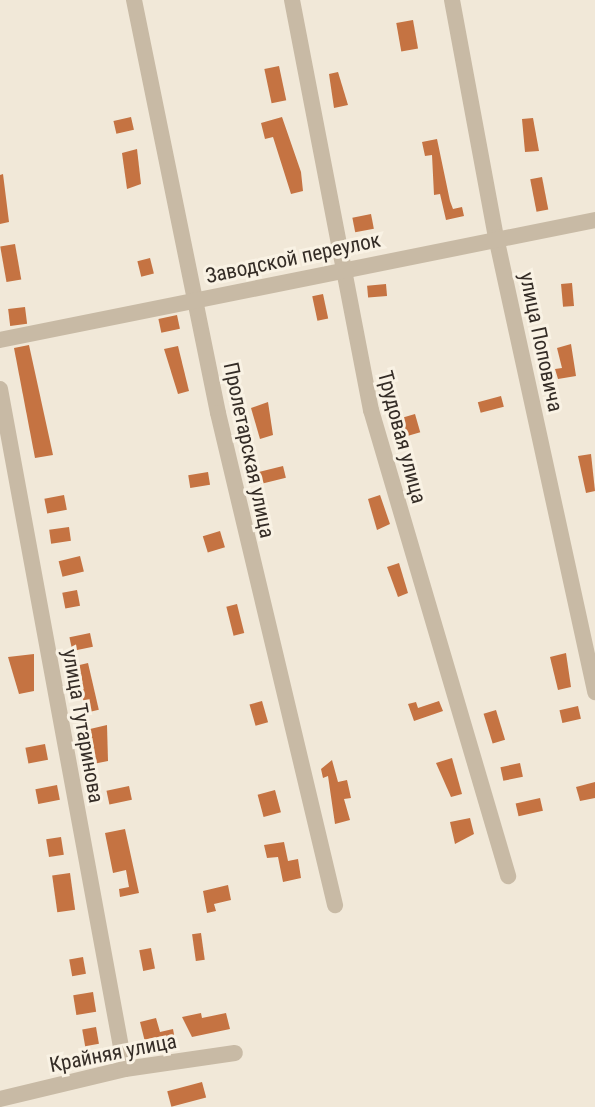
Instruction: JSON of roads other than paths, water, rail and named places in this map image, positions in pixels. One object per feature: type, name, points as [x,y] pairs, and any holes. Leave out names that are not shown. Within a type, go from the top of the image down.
[{"type":"street","name":"Пролетарская улица","points":[[134,0],[196,299],[335,905]]},
{"type":"street","name":"Трудовая улица","points":[[292,0],[371,410],[508,876]]},
{"type":"street","name":"улица Поповича","points":[[452,0],[496,237],[595,692]]},
{"type":"street","name":"Заводской переулок","points":[[0,340],[496,237],[595,220]]},
{"type":"street","name":"улица Тутаринова","points":[[0,390],[125,1069]]},
{"type":"street","name":"Крайняя улица","points":[[0,1099],[125,1069],[235,1053]]}]
